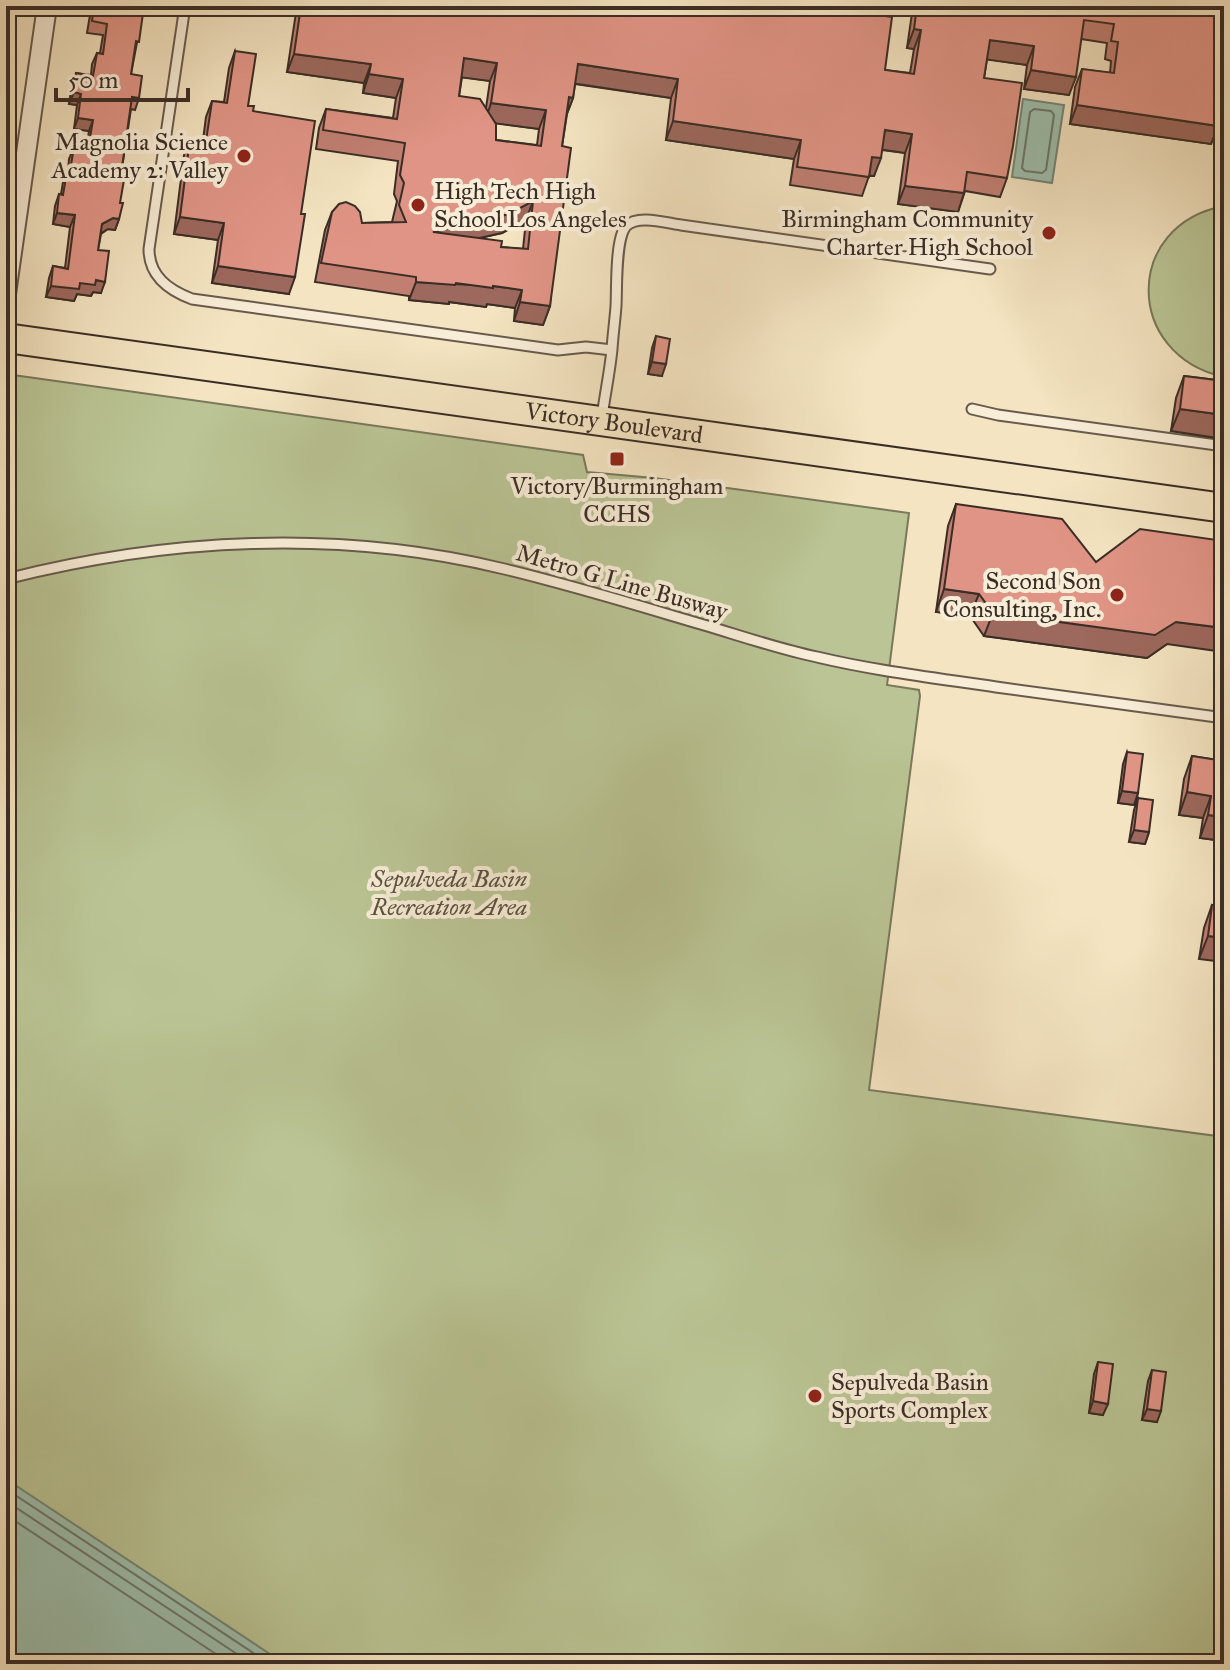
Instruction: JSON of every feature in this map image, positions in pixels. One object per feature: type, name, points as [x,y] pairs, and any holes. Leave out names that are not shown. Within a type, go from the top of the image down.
[{"type":"main road","name":"Victory Boulevard","points":[[6,338],[1224,508]]},
{"type":"street","points":[[7,285],[47,6]]},
{"type":"lane","points":[[185,6],[149,249],[151,266],[168,287],[192,299],[558,350],[586,347],[612,350]]},
{"type":"lane","points":[[602,420],[612,350],[615,286],[622,235],[632,223],[642,220],[990,269]]},
{"type":"lane","points":[[972,409],[1224,446]]},
{"type":"lane","name":"Metro G Line Busway","points":[[6,579],[98,558],[196,547],[328,544],[393,549],[511,571],[769,645],[854,665],[1224,718]]},
{"type":"green space","points":[[1224,206],[1224,377],[1191,364],[1168,344],[1153,318],[1149,290],[1153,263],[1167,238],[1191,218]]},
{"type":"green space","name":"Sepulveda Basin Recreation Area","points":[[6,374],[583,455],[587,472],[654,478],[909,513],[887,685],[919,690],[920,696],[869,1090],[1224,1137],[1224,1664],[6,1664]]},
{"type":"water","points":[[1023,99],[1064,105],[1052,183],[1012,177]]},
{"type":"water","points":[[6,1479],[285,1664],[6,1664]]},
{"type":"building","points":[[94,6],[144,6],[131,74],[142,76],[139,98],[132,97],[121,174],[125,174],[119,219],[113,218],[102,224],[98,250],[109,251],[105,282],[96,280],[95,285],[80,283],[79,289],[51,286],[53,266],[68,269],[75,215],[57,213],[59,194],[63,195],[74,147],[88,149],[93,120],[78,118],[81,94],[74,92],[76,73],[93,76],[97,53],[103,54],[107,24],[92,21]]},
{"type":"building","points":[[301,6],[816,6],[892,17],[885,70],[914,74],[921,30],[914,29],[917,6],[1224,6],[1224,82],[1218,126],[1077,105],[1082,69],[1114,73],[1118,42],[1111,41],[1114,24],[1084,20],[1076,77],[1031,70],[1034,46],[990,40],[984,78],[1022,83],[1013,146],[1007,178],[967,172],[964,193],[905,186],[912,134],[885,130],[881,158],[872,157],[869,177],[797,167],[801,140],[673,121],[678,79],[578,64],[573,98],[569,97],[562,146],[571,148],[550,306],[520,302],[522,290],[416,282],[416,277],[321,263],[332,212],[339,204],[346,202],[355,206],[362,223],[406,222],[399,205],[404,183],[400,175],[405,143],[323,130],[326,109],[397,119],[403,79],[369,74],[371,64],[294,54]],"holes":[[[464,58],[497,63],[491,103],[546,110],[541,146],[496,140],[496,124],[480,99],[459,96]],[[533,201],[528,249],[501,247],[502,241],[433,232],[509,214]]]},
{"type":"building","points":[[6,22],[12,23],[9,42],[6,41]]},
{"type":"building","points":[[235,51],[256,54],[248,106],[254,106],[253,111],[315,121],[295,277],[218,266],[224,223],[180,217],[190,139],[206,141],[212,101],[227,103]]},
{"type":"building","points":[[656,336],[670,339],[666,364],[652,362]]},
{"type":"building","points":[[1184,376],[1224,381],[1224,415],[1180,409]]},
{"type":"building","points":[[956,504],[1062,519],[1096,562],[1140,529],[1224,541],[1224,628],[1176,622],[1155,635],[993,613],[979,594],[944,589]]},
{"type":"building","points":[[1127,752],[1143,754],[1138,793],[1122,791]]},
{"type":"building","points":[[1192,756],[1224,761],[1224,817],[1208,815],[1211,796],[1187,792]]},
{"type":"building","points":[[1138,798],[1153,800],[1149,832],[1134,830]]},
{"type":"building","points":[[1212,905],[1224,907],[1224,938],[1208,936]]},
{"type":"building","points":[[1098,1362],[1113,1364],[1108,1404],[1093,1401]]},
{"type":"building","points":[[1152,1370],[1166,1372],[1161,1411],[1147,1409]]},
{"type":"place","name":"Magnolia Science Academy 2: Valley","points":[[244,156]]},
{"type":"place","name":"High Tech High School Los Angeles","points":[[418,205]]},
{"type":"place","name":"Birmingham Community Charter High School","points":[[1049,233]]},
{"type":"place","name":"Victory/Burmingham CCHS","points":[[617,459]]},
{"type":"place","name":"Second Son Consulting, Inc.","points":[[1117,595]]},
{"type":"place","name":"Sepulveda Basin Sports Complex","points":[[815,1396]]}]
